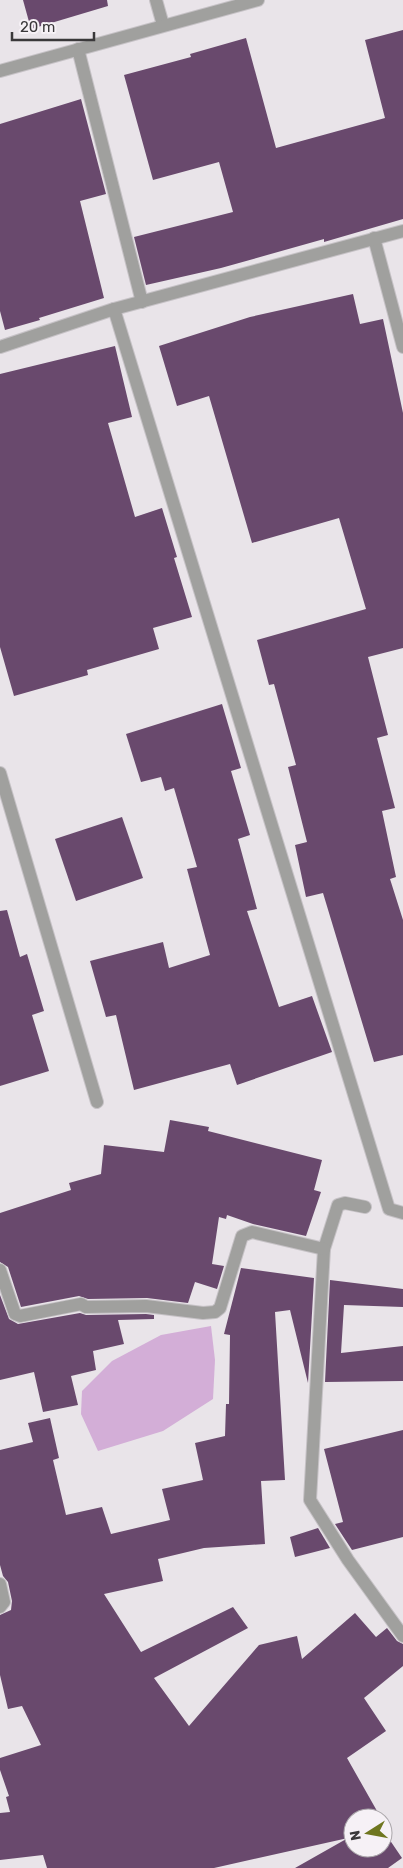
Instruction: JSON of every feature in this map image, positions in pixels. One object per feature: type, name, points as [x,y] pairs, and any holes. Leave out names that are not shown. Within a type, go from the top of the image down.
[{"type":"street","points":[[156,0],[164,25]]},
{"type":"street","points":[[0,71],[258,0]]},
{"type":"street","points":[[78,49],[142,302]]},
{"type":"street","points":[[0,347],[114,309],[403,231]]},
{"type":"street","points":[[374,238],[403,347]]},
{"type":"street","points":[[114,309],[390,1209],[403,1213]]},
{"type":"street","points":[[0,773],[97,1102]]},
{"type":"street","points":[[365,1207],[345,1203],[338,1205],[324,1249],[310,1500],[348,1560],[403,1636]]},
{"type":"street","points":[[0,1270],[15,1314],[20,1316],[81,1304],[86,1308],[146,1306],[203,1313],[215,1312],[220,1308],[242,1236],[252,1232],[324,1249]]},
{"type":"street","points":[[0,1584],[4,1602],[0,1607]]},
{"type":"shaded area","points":[[211,1326],[215,1360],[213,1399],[163,1431],[98,1451],[81,1414],[82,1391],[112,1361],[161,1335]]},
{"type":"building","points":[[23,0],[107,0],[108,6],[31,29]]},
{"type":"building","points":[[403,30],[403,219],[324,242],[324,239],[221,268],[146,285],[134,237],[233,212],[219,162],[153,180],[124,75],[191,57],[190,54],[246,38],[276,148],[385,118],[365,40]]},
{"type":"building","points":[[81,99],[106,194],[80,201],[104,298],[5,330],[0,311],[0,124]]},
{"type":"building","points":[[353,294],[360,324],[383,319],[403,413],[403,648],[368,657],[388,735],[377,738],[395,808],[382,811],[396,877],[390,879],[403,920],[403,1055],[374,1062],[323,893],[306,897],[295,845],[307,842],[288,767],[296,765],[274,684],[269,685],[257,640],[366,609],[339,518],[252,543],[209,396],[177,406],[159,346],[250,317]]},
{"type":"building","points":[[115,346],[132,417],[108,423],[135,517],[162,508],[177,557],[174,558],[192,617],[153,628],[159,649],[87,670],[88,675],[14,696],[0,647],[0,374]]},
{"type":"building","points":[[222,704],[241,768],[231,771],[250,835],[238,839],[257,909],[247,911],[279,1007],[312,996],[332,1052],[237,1085],[230,1064],[134,1090],[116,1015],[106,1017],[90,961],[163,942],[169,968],[210,955],[187,869],[197,867],[174,788],[165,791],[161,777],[141,782],[126,734]]},
{"type":"building","points":[[122,817],[143,878],[76,901],[55,839]]},
{"type":"building","points":[[7,910],[20,957],[27,954],[44,1011],[32,1015],[49,1071],[0,1086],[0,911]]},
{"type":"building","points":[[170,1120],[209,1127],[208,1131],[322,1160],[314,1190],[321,1192],[306,1236],[253,1224],[227,1215],[226,1219],[219,1217],[212,1264],[224,1266],[217,1289],[195,1282],[188,1303],[147,1298],[88,1299],[79,1296],[21,1307],[8,1267],[0,1262],[0,1213],[71,1190],[69,1183],[101,1174],[104,1145],[164,1152]]},
{"type":"building","points":[[241,1268],[314,1278],[308,1383],[290,1310],[275,1312],[285,1480],[261,1481],[265,1544],[204,1548],[158,1559],[163,1581],[104,1594],[141,1652],[233,1607],[248,1628],[154,1678],[189,1726],[259,1645],[297,1636],[302,1659],[355,1613],[376,1637],[387,1628],[397,1641],[403,1644],[403,1666],[364,1698],[386,1731],[347,1758],[375,1808],[343,1808],[343,1839],[214,1868],[47,1868],[43,1855],[0,1860],[0,1813],[10,1812],[6,1797],[9,1796],[0,1770],[0,1758],[41,1745],[22,1706],[8,1709],[0,1675],[0,1615],[11,1610],[12,1601],[8,1582],[3,1576],[0,1565],[0,1450],[33,1442],[28,1423],[50,1418],[59,1458],[53,1460],[66,1515],[102,1507],[111,1534],[170,1520],[162,1489],[203,1480],[195,1443],[225,1436],[226,1404],[229,1404],[230,1335],[224,1334]]},
{"type":"building","points":[[330,1280],[403,1289],[403,1307],[344,1305],[341,1353],[403,1346],[403,1381],[325,1382]]},
{"type":"building","points":[[0,1295],[9,1319],[18,1324],[80,1313],[86,1315],[146,1314],[154,1315],[154,1319],[118,1320],[124,1344],[93,1351],[96,1370],[71,1376],[78,1405],[43,1412],[34,1372],[0,1380]]},
{"type":"building","points":[[403,1430],[403,1537],[352,1550],[335,1524],[343,1522],[324,1449]]},
{"type":"building","points":[[318,1528],[330,1548],[295,1557],[290,1537]]},
{"type":"building","points":[[343,1841],[343,1858],[393,1858],[393,1845],[402,1858],[388,1868],[295,1868]]}]
